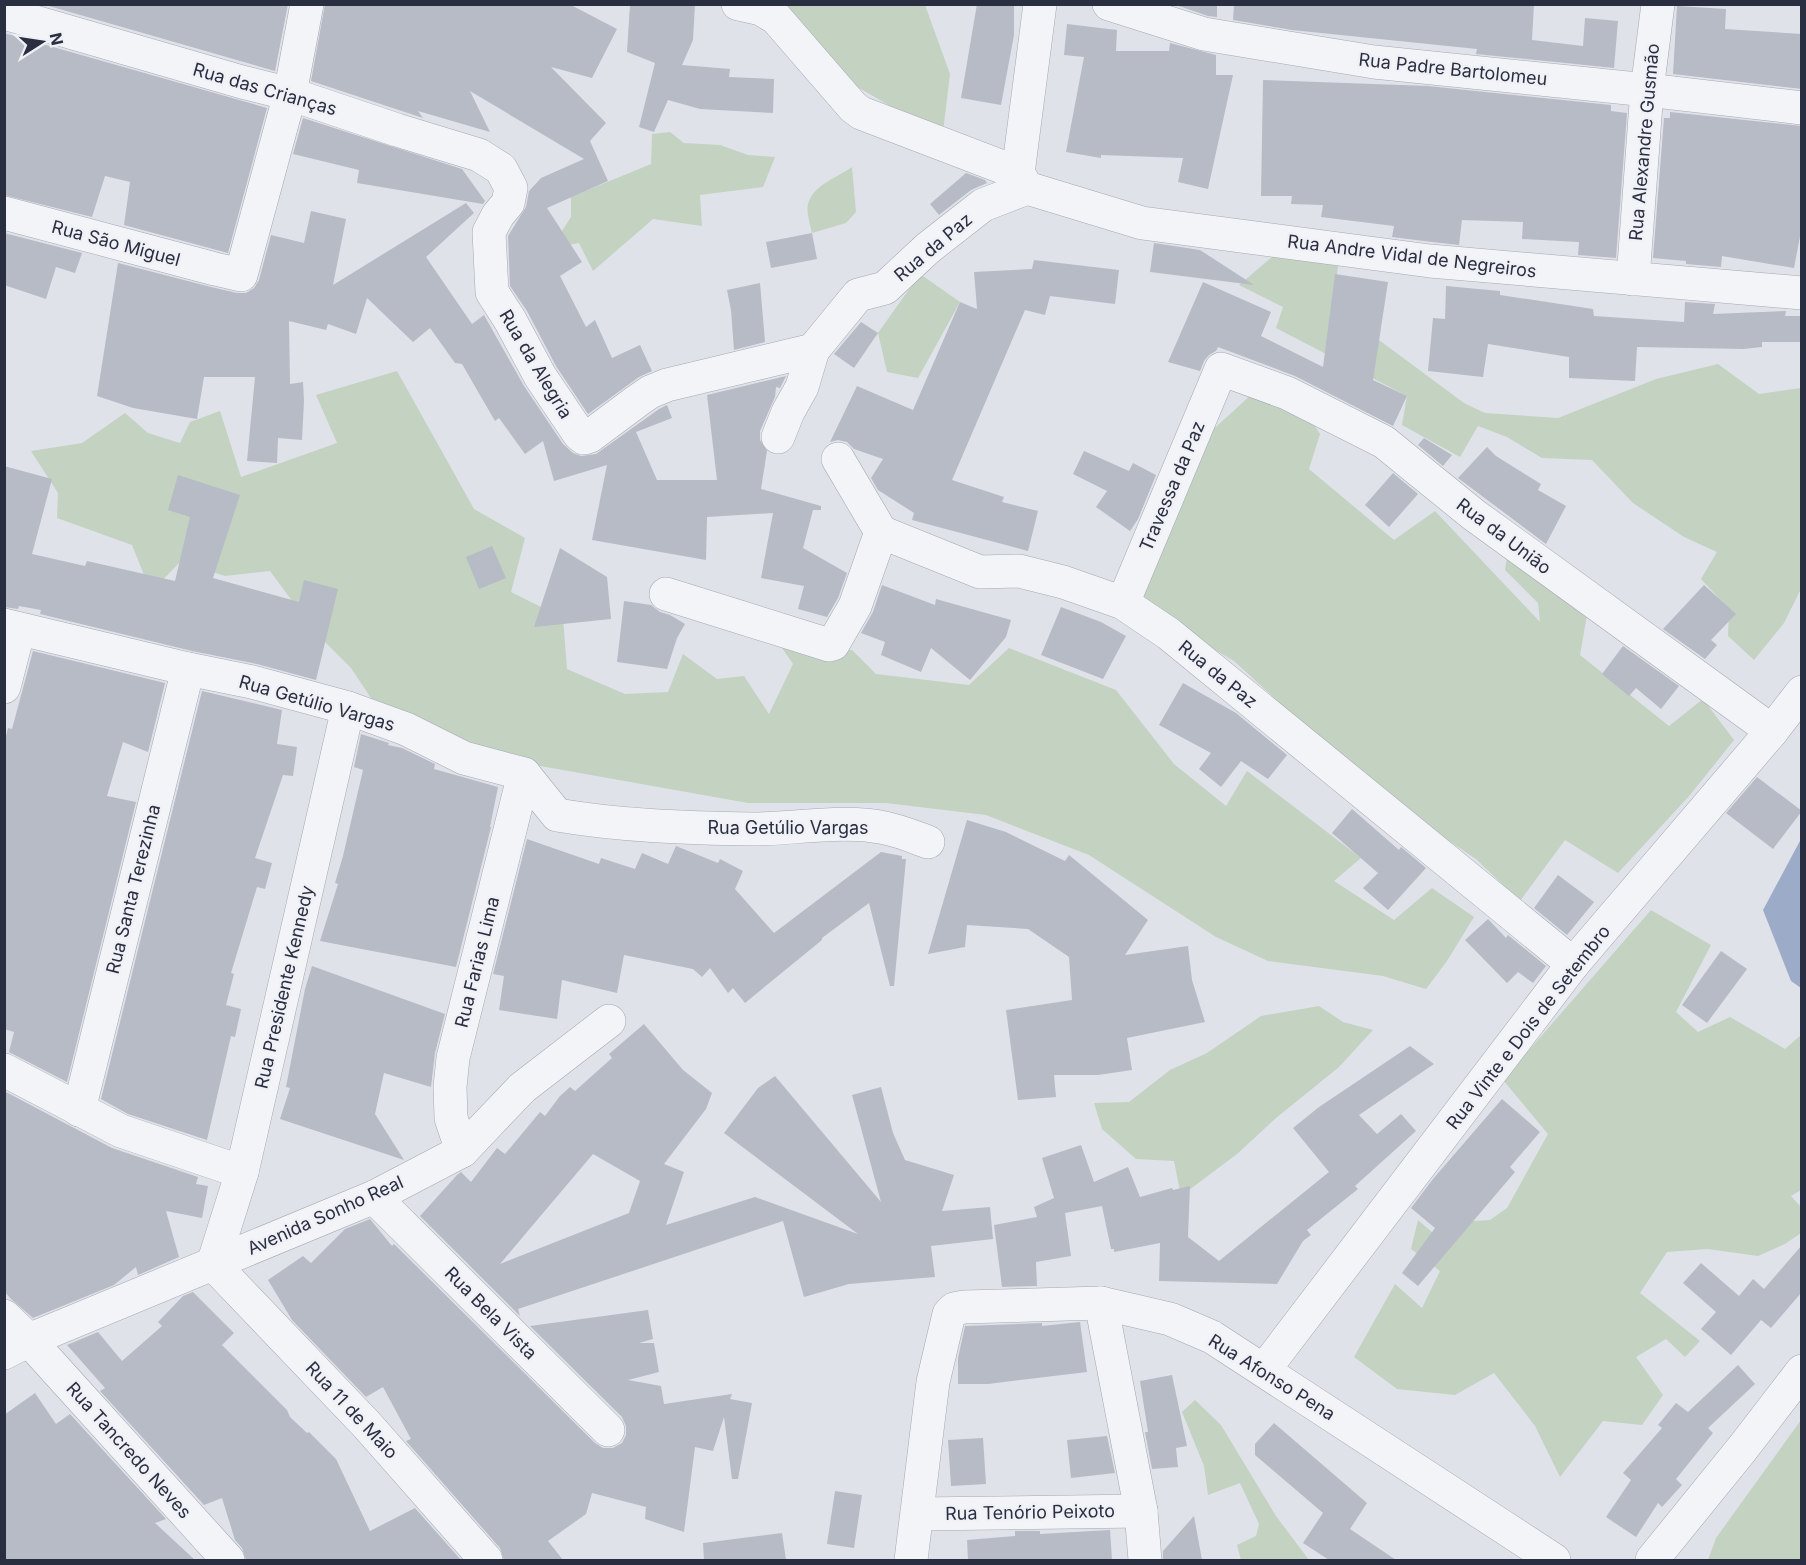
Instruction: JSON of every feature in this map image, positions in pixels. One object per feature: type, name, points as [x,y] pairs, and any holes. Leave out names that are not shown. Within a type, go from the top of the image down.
[{"type":"street","points":[[290,94],[307,4]]},
{"type":"street","name":"Rua Andre Vidal de Negreiros","points":[[738,4],[761,9],[776,18],[853,107],[861,113],[1023,180],[1142,223],[1430,261],[1802,293]]},
{"type":"street","points":[[1023,180],[1040,4]]},
{"type":"street","name":"Rua Padre Bartolomeu","points":[[1109,4],[1204,34],[1374,62],[1802,108]]},
{"type":"street","name":"Rua Alexandre Gusmão","points":[[1633,279],[1647,90],[1658,4]]},
{"type":"street","name":"Rua das Crianças","points":[[4,13],[290,94],[479,155],[501,169],[511,188]]},
{"type":"street","name":"Rua São Miguel","points":[[4,213],[241,275],[290,94]]},
{"type":"street","name":"Rua da Paz","points":[[778,437],[788,412],[802,387],[813,350],[858,295],[885,288],[928,248],[982,205],[1023,180]]},
{"type":"street","name":"Rua da Alegria","points":[[511,188],[508,203],[489,232],[492,292],[540,376],[584,438],[650,392],[667,385],[813,350]]},
{"type":"street","name":"Travessa da Paz","points":[[1123,603],[1221,369]]},
{"type":"street","name":"Rua da União","points":[[1221,369],[1287,393],[1384,442],[1474,515],[1772,732]]},
{"type":"street","points":[[666,594],[829,645],[836,642],[855,606],[881,532],[838,459]]},
{"type":"street","name":"Rua da Paz","points":[[881,532],[980,572],[1019,571],[1063,582],[1123,603],[1169,634],[1574,964]]},
{"type":"street","points":[[4,687],[12,627]]},
{"type":"street","name":"Rua Getúlio Vargas","points":[[12,627],[252,682],[348,708],[406,729],[464,758],[524,774],[557,815],[604,823],[658,826],[754,829],[850,825],[884,828],[928,842]]},
{"type":"street","name":"Rua Santa Terezinha","points":[[78,1110],[188,669]]},
{"type":"street","name":"Rua Vinte e Dois de Setembro","points":[[1264,1370],[1574,964],[1772,732],[1802,692]]},
{"type":"street","name":"Rua Presidente Kennedy","points":[[213,1264],[242,1172],[348,708]]},
{"type":"street","name":"Rua Farias Lima","points":[[462,1151],[451,1118],[450,1087],[453,1058],[524,774]]},
{"type":"street","name":"Avenida Sonho Real","points":[[17,1347],[374,1197],[462,1151],[522,1088],[609,1021]]},
{"type":"street","points":[[4,1070],[122,1131],[242,1172]]},
{"type":"street","name":"Rua Bela Vista","points":[[374,1197],[608,1430]]},
{"type":"street","name":"Rua 11 de Maio","points":[[213,1264],[367,1425],[486,1560]]},
{"type":"street","points":[[1101,1303],[1142,1510],[1145,1560]]},
{"type":"street","name":"Rua Afonso Pena","points":[[918,1514],[933,1382],[946,1322],[954,1309],[1101,1303],[1170,1318],[1212,1337],[1554,1560]]},
{"type":"street","name":"Rua Tancredo Neves","points":[[4,1316],[17,1347],[228,1560]]},
{"type":"street","points":[[1652,1560],[1802,1371]]},
{"type":"street","name":"Rua Tenório Peixoto","points":[[918,1514],[1142,1510]]},
{"type":"street","points":[[911,1560],[918,1514]]},
{"type":"green space","points":[[771,5],[925,5],[950,74],[943,132],[890,106],[837,75]]},
{"type":"green space","points":[[670,132],[684,143],[720,145],[748,155],[775,157],[763,187],[700,195],[702,226],[653,219],[593,271],[579,243],[551,248],[571,217],[571,197],[651,164],[652,134]]},
{"type":"green space","points":[[852,167],[856,212],[846,223],[812,233],[808,218],[808,204],[811,197],[821,186]]},
{"type":"green space","points":[[1279,251],[1339,261],[1328,332],[1379,340],[1464,403],[1485,413],[1558,418],[1656,379],[1718,364],[1759,394],[1801,388],[1801,589],[1784,623],[1754,660],[1728,636],[1729,609],[1701,579],[1717,552],[1684,537],[1633,503],[1592,460],[1542,458],[1507,437],[1478,426],[1460,457],[1402,425],[1407,396],[1276,328],[1283,307],[1239,285]]},
{"type":"green space","points":[[920,274],[960,302],[918,378],[887,372],[878,333]]},
{"type":"green space","points":[[397,371],[474,509],[525,538],[511,592],[563,618],[567,669],[625,694],[668,692],[683,654],[717,679],[744,676],[769,714],[793,664],[780,645],[852,650],[876,674],[969,685],[1009,648],[1116,690],[1174,764],[1226,806],[1247,771],[1361,858],[1334,881],[1394,920],[1432,888],[1474,917],[1447,961],[1426,989],[1383,976],[1268,961],[1216,937],[1089,855],[986,815],[886,803],[748,803],[473,754],[377,707],[351,668],[315,632],[270,571],[225,576],[180,562],[151,592],[132,545],[57,518],[58,493],[31,451],[82,443],[125,413],[148,433],[180,443],[190,422],[220,411],[241,477],[337,443],[316,395]]},
{"type":"green space","points":[[1252,394],[1307,414],[1320,434],[1309,469],[1394,540],[1435,511],[1540,622],[1538,603],[1505,570],[1508,550],[1588,609],[1580,655],[1669,726],[1703,699],[1734,740],[1690,795],[1618,873],[1565,840],[1520,901],[1476,859],[1382,796],[1234,661],[1131,601],[1195,446]]},
{"type":"green space","points":[[1651,910],[1711,945],[1676,1012],[1698,1032],[1730,1017],[1785,1049],[1801,1035],[1801,1190],[1791,1196],[1801,1207],[1801,1233],[1785,1244],[1758,1256],[1708,1249],[1667,1252],[1640,1293],[1700,1341],[1685,1357],[1666,1339],[1636,1357],[1663,1395],[1642,1425],[1603,1421],[1560,1477],[1535,1426],[1494,1373],[1455,1395],[1397,1389],[1354,1357],[1395,1284],[1422,1308],[1440,1271],[1411,1249],[1418,1220],[1448,1246],[1473,1221],[1490,1220],[1507,1208],[1548,1134],[1503,1080]]},
{"type":"green space","points":[[1319,1006],[1343,1022],[1373,1030],[1339,1067],[1276,1118],[1237,1154],[1181,1196],[1174,1161],[1136,1159],[1102,1129],[1094,1103],[1129,1102],[1170,1070],[1207,1053],[1261,1016]]},
{"type":"green space","points":[[1195,1400],[1221,1425],[1276,1516],[1309,1560],[1241,1560],[1237,1545],[1256,1536],[1259,1524],[1240,1483],[1208,1495],[1204,1466],[1182,1412]]},
{"type":"green space","points":[[1801,1420],[1801,1560],[1708,1560],[1716,1538]]},
{"type":"water","points":[[1801,839],[1801,988],[1791,981],[1763,910]]},
{"type":"building","points":[[42,4],[288,4],[275,71]]},
{"type":"building","points":[[325,4],[569,4],[617,29],[592,78],[551,67],[606,123],[590,141],[608,181],[547,208],[582,262],[560,276],[586,327],[595,320],[612,358],[640,345],[652,371],[639,377],[588,414],[556,366],[527,311],[510,286],[508,236],[526,207],[529,191],[541,178],[584,159],[470,91],[490,132],[418,111],[423,118],[311,81]]},
{"type":"building","points":[[630,4],[695,4],[693,40],[682,65],[730,69],[729,77],[774,79],[773,113],[700,109],[668,100],[654,132],[639,127],[655,63],[627,52]]},
{"type":"building","points":[[977,4],[1014,4],[1014,35],[1001,105],[961,98]]},
{"type":"building","points":[[1173,4],[1217,4],[1217,17],[1208,16]]},
{"type":"building","points":[[1234,4],[1534,4],[1532,40],[1583,46],[1585,18],[1618,21],[1614,68],[1476,54],[1477,49],[1292,30],[1233,20]]},
{"type":"building","points":[[1677,6],[1726,9],[1725,29],[1802,34],[1802,89],[1673,74]]},
{"type":"building","points":[[1067,24],[1117,30],[1116,51],[1169,51],[1170,43],[1216,55],[1216,75],[1233,75],[1208,189],[1178,182],[1183,158],[1101,155],[1101,158],[1066,152],[1084,57],[1064,55]]},
{"type":"building","points":[[4,33],[267,108],[228,253],[124,225],[130,182],[105,176],[92,217],[4,195]]},
{"type":"building","points":[[1263,80],[1428,86],[1611,105],[1611,111],[1627,113],[1616,258],[1578,255],[1579,242],[1522,239],[1523,222],[1462,220],[1459,245],[1392,237],[1394,226],[1321,217],[1323,205],[1291,204],[1292,196],[1261,196]]},
{"type":"building","points":[[1670,112],[1802,126],[1802,226],[1794,268],[1722,256],[1721,267],[1653,258],[1664,118],[1670,118]]},
{"type":"building","points":[[303,118],[462,169],[485,201],[483,204],[357,183],[359,170],[293,154]]},
{"type":"building","points":[[966,173],[985,180],[987,183],[971,190],[939,215],[930,204]]},
{"type":"building","points":[[466,203],[474,213],[426,257],[472,324],[484,315],[524,386],[563,444],[573,453],[581,456],[596,454],[667,405],[672,418],[636,432],[657,480],[717,480],[707,395],[786,376],[780,388],[776,387],[775,397],[760,431],[760,440],[767,451],[761,489],[821,506],[821,510],[813,510],[803,548],[847,573],[838,598],[827,617],[798,609],[804,586],[761,578],[773,513],[707,517],[706,560],[592,540],[607,465],[554,481],[543,441],[525,454],[499,418],[495,421],[462,364],[455,363],[430,328],[413,342],[367,298],[356,334],[328,324],[326,330],[289,321],[290,384],[303,382],[302,440],[278,438],[277,463],[247,461],[255,377],[204,377],[197,419],[133,408],[97,396],[118,263],[211,287],[246,293],[254,288],[259,280],[271,235],[304,243],[311,211],[346,219],[333,285]]},
{"type":"building","points":[[4,233],[82,253],[75,273],[56,267],[46,299],[4,285]]},
{"type":"building","points":[[812,233],[817,259],[771,268],[766,242]]},
{"type":"building","points":[[1154,243],[1200,250],[1254,285],[1150,272]]},
{"type":"building","points":[[1034,260],[1119,270],[1115,304],[1050,296],[1045,315],[1025,310],[952,480],[1004,497],[1002,502],[1038,511],[1028,551],[912,520],[914,513],[878,490],[871,478],[883,459],[854,449],[847,442],[838,440],[830,442],[857,386],[913,410],[960,302],[977,309],[974,272],[1032,269]]},
{"type":"building","points":[[1335,274],[1388,282],[1373,380],[1407,396],[1393,426],[1295,376],[1218,347],[1204,361],[1200,371],[1168,362],[1203,282],[1271,312],[1261,336],[1323,367]]},
{"type":"building","points":[[760,283],[765,342],[734,350],[727,290]]},
{"type":"building","points":[[1446,286],[1500,291],[1500,295],[1593,309],[1594,316],[1684,322],[1685,302],[1715,304],[1713,314],[1786,311],[1785,316],[1802,316],[1802,342],[1762,342],[1762,347],[1744,349],[1637,347],[1635,381],[1569,378],[1569,357],[1488,344],[1483,377],[1428,371],[1433,318],[1445,319]]},
{"type":"building","points":[[861,322],[878,333],[854,368],[834,354]]},
{"type":"building","points":[[1424,438],[1452,455],[1443,466],[1418,445]]},
{"type":"building","points":[[1487,447],[1496,456],[1541,484],[1538,490],[1566,506],[1546,544],[1458,478]]},
{"type":"building","points":[[1084,451],[1129,471],[1133,463],[1156,475],[1138,519],[1130,531],[1096,507],[1107,491],[1073,474]]},
{"type":"building","points":[[4,466],[52,479],[32,554],[85,566],[87,561],[175,581],[190,517],[168,510],[178,475],[240,495],[213,578],[299,602],[304,580],[338,589],[316,680],[257,664],[192,651],[40,614],[41,610],[19,606],[18,609],[4,607]]},
{"type":"building","points":[[1393,473],[1418,494],[1389,527],[1365,505]]},
{"type":"building","points":[[492,546],[506,578],[479,589],[466,557]]},
{"type":"building","points":[[560,548],[607,577],[611,619],[534,627]]},
{"type":"building","points":[[882,585],[935,605],[936,599],[1011,620],[1006,637],[970,680],[931,648],[921,672],[881,655],[885,642],[861,633],[873,612]]},
{"type":"building","points":[[1704,585],[1736,614],[1711,640],[1717,645],[1705,659],[1663,629]]},
{"type":"building","points":[[624,601],[651,605],[685,624],[677,638],[667,669],[617,662]]},
{"type":"building","points":[[1061,607],[1101,622],[1126,636],[1103,679],[1041,655]]},
{"type":"building","points":[[1623,646],[1679,686],[1661,709],[1636,688],[1629,696],[1602,674]]},
{"type":"building","points":[[33,651],[165,683],[148,752],[123,742],[107,796],[136,802],[67,1082],[9,1052],[14,1032],[4,1029],[4,744],[8,728],[12,729]]},
{"type":"building","points":[[1183,683],[1236,713],[1287,755],[1268,779],[1241,761],[1221,787],[1199,769],[1211,753],[1159,725]]},
{"type":"building","points":[[202,691],[282,710],[277,744],[297,747],[293,776],[283,775],[255,858],[272,863],[265,889],[257,887],[231,973],[234,974],[226,1005],[241,1009],[235,1037],[231,1036],[207,1140],[128,1114],[101,1099]]},
{"type":"building","points":[[361,734],[402,748],[435,764],[434,769],[498,787],[491,827],[456,967],[320,941],[338,884],[335,883],[363,770],[354,767]]},
{"type":"building","points":[[1757,777],[1802,811],[1773,849],[1726,813]]},
{"type":"building","points":[[1352,809],[1399,850],[1401,847],[1426,868],[1388,910],[1363,888],[1378,873],[1332,833]]},
{"type":"building","points":[[967,820],[1006,832],[1065,861],[1069,855],[1148,920],[1125,955],[1188,946],[1192,980],[1205,1022],[1127,1038],[1132,1070],[1098,1075],[1054,1075],[1056,1097],[1018,1100],[1006,1010],[1072,1000],[1069,957],[1028,929],[967,925],[965,947],[928,954]]},
{"type":"building","points":[[527,839],[599,864],[601,858],[635,869],[642,853],[668,864],[676,846],[718,863],[720,859],[743,871],[735,889],[774,933],[881,852],[902,856],[902,859],[906,859],[894,986],[890,986],[869,903],[822,938],[745,1003],[733,988],[728,993],[710,968],[702,977],[693,969],[624,955],[617,993],[562,980],[557,1019],[499,1010],[504,976],[493,974]]},
{"type":"building","points":[[1558,875],[1594,902],[1567,935],[1534,908]]},
{"type":"building","points":[[1488,919],[1506,938],[1508,935],[1546,966],[1533,983],[1518,972],[1507,983],[1465,940]]},
{"type":"building","points":[[1721,951],[1747,969],[1707,1023],[1682,1005]]},
{"type":"building","points":[[312,966],[445,1014],[435,1053],[431,1087],[384,1073],[375,1114],[404,1160],[280,1119],[290,1088],[286,1087],[305,989]]},
{"type":"building","points":[[644,1024],[683,1070],[712,1093],[706,1109],[664,1164],[684,1172],[666,1225],[755,1197],[858,1234],[724,1133],[758,1088],[775,1076],[881,1202],[852,1095],[881,1087],[893,1133],[905,1160],[954,1175],[942,1211],[990,1207],[993,1239],[931,1246],[935,1277],[849,1284],[804,1297],[783,1221],[518,1309],[520,1316],[420,1216],[461,1172],[471,1182],[497,1148],[505,1154],[540,1112],[545,1116],[570,1087],[575,1091],[612,1058],[609,1054]],"holes":[[[593,1154],[640,1181],[629,1213],[500,1264]]]},
{"type":"building","points":[[1410,1046],[1434,1064],[1359,1115],[1377,1134],[1401,1114],[1416,1131],[1355,1186],[1358,1189],[1307,1230],[1311,1235],[1303,1241],[1277,1284],[1159,1281],[1160,1243],[1114,1252],[1114,1249],[1111,1249],[1102,1206],[1065,1213],[1071,1256],[1036,1262],[1037,1286],[1002,1287],[994,1225],[1037,1217],[1034,1207],[1054,1198],[1042,1158],[1081,1145],[1094,1182],[1128,1167],[1140,1197],[1172,1188],[1173,1190],[1190,1186],[1188,1237],[1219,1261],[1329,1172],[1293,1128],[1319,1107]]},
{"type":"building","points":[[4,1091],[112,1148],[198,1177],[196,1184],[208,1186],[202,1218],[166,1211],[179,1257],[138,1275],[136,1267],[114,1285],[33,1318],[11,1299],[4,1291]]},
{"type":"building","points":[[1502,1099],[1540,1132],[1510,1167],[1515,1172],[1418,1286],[1402,1273],[1435,1228],[1411,1208]]},
{"type":"building","points":[[370,1219],[392,1246],[394,1244],[595,1443],[603,1448],[613,1448],[622,1443],[626,1435],[626,1426],[622,1417],[530,1326],[648,1310],[653,1339],[639,1343],[654,1343],[659,1372],[628,1380],[661,1386],[664,1404],[732,1394],[730,1399],[752,1403],[738,1479],[732,1479],[724,1417],[713,1451],[695,1447],[684,1532],[645,1519],[646,1507],[592,1493],[586,1514],[548,1541],[563,1560],[504,1560],[500,1548],[406,1441],[411,1439],[383,1387],[366,1397],[292,1320],[268,1280],[303,1256],[311,1263],[345,1229]]},
{"type":"building","points":[[1802,1245],[1802,1292],[1771,1328],[1761,1320],[1731,1355],[1701,1329],[1716,1312],[1683,1283],[1701,1263],[1739,1296],[1753,1279],[1764,1289]]},
{"type":"building","points":[[193,1292],[234,1333],[222,1345],[287,1410],[290,1417],[336,1459],[370,1531],[415,1508],[461,1560],[246,1560],[242,1548],[235,1540],[222,1498],[204,1505],[100,1391],[105,1388],[67,1345],[98,1332],[122,1361],[162,1326],[158,1322],[183,1296]]},
{"type":"building","points":[[1080,1322],[1087,1372],[988,1384],[958,1384],[958,1358],[965,1326],[1042,1323],[1042,1326]]},
{"type":"building","points":[[1738,1365],[1755,1384],[1708,1428],[1713,1433],[1676,1479],[1682,1485],[1662,1507],[1658,1503],[1636,1537],[1606,1517],[1631,1480],[1623,1473],[1662,1428],[1658,1425],[1676,1403],[1688,1412]]},
{"type":"building","points":[[1172,1375],[1187,1446],[1176,1448],[1178,1467],[1152,1469],[1145,1432],[1148,1432],[1140,1381]]},
{"type":"building","points":[[35,1393],[56,1424],[70,1414],[166,1519],[155,1523],[195,1560],[4,1560],[4,1415]]},
{"type":"building","points":[[1274,1423],[1367,1503],[1350,1529],[1396,1560],[1329,1560],[1303,1543],[1323,1513],[1255,1455],[1255,1444]]},
{"type":"building","points":[[1107,1436],[1115,1473],[1071,1478],[1067,1440]]},
{"type":"building","points":[[983,1438],[986,1484],[951,1486],[948,1440]]},
{"type":"building","points":[[835,1491],[862,1495],[854,1548],[827,1544]]},
{"type":"building","points":[[1194,1516],[1202,1560],[1163,1560],[1163,1551]]},
{"type":"building","points":[[1110,1530],[1112,1560],[968,1560],[967,1540],[1015,1536],[1015,1531],[1040,1531],[1040,1534]]},
{"type":"building","points":[[782,1533],[786,1560],[704,1560],[703,1543]]}]
